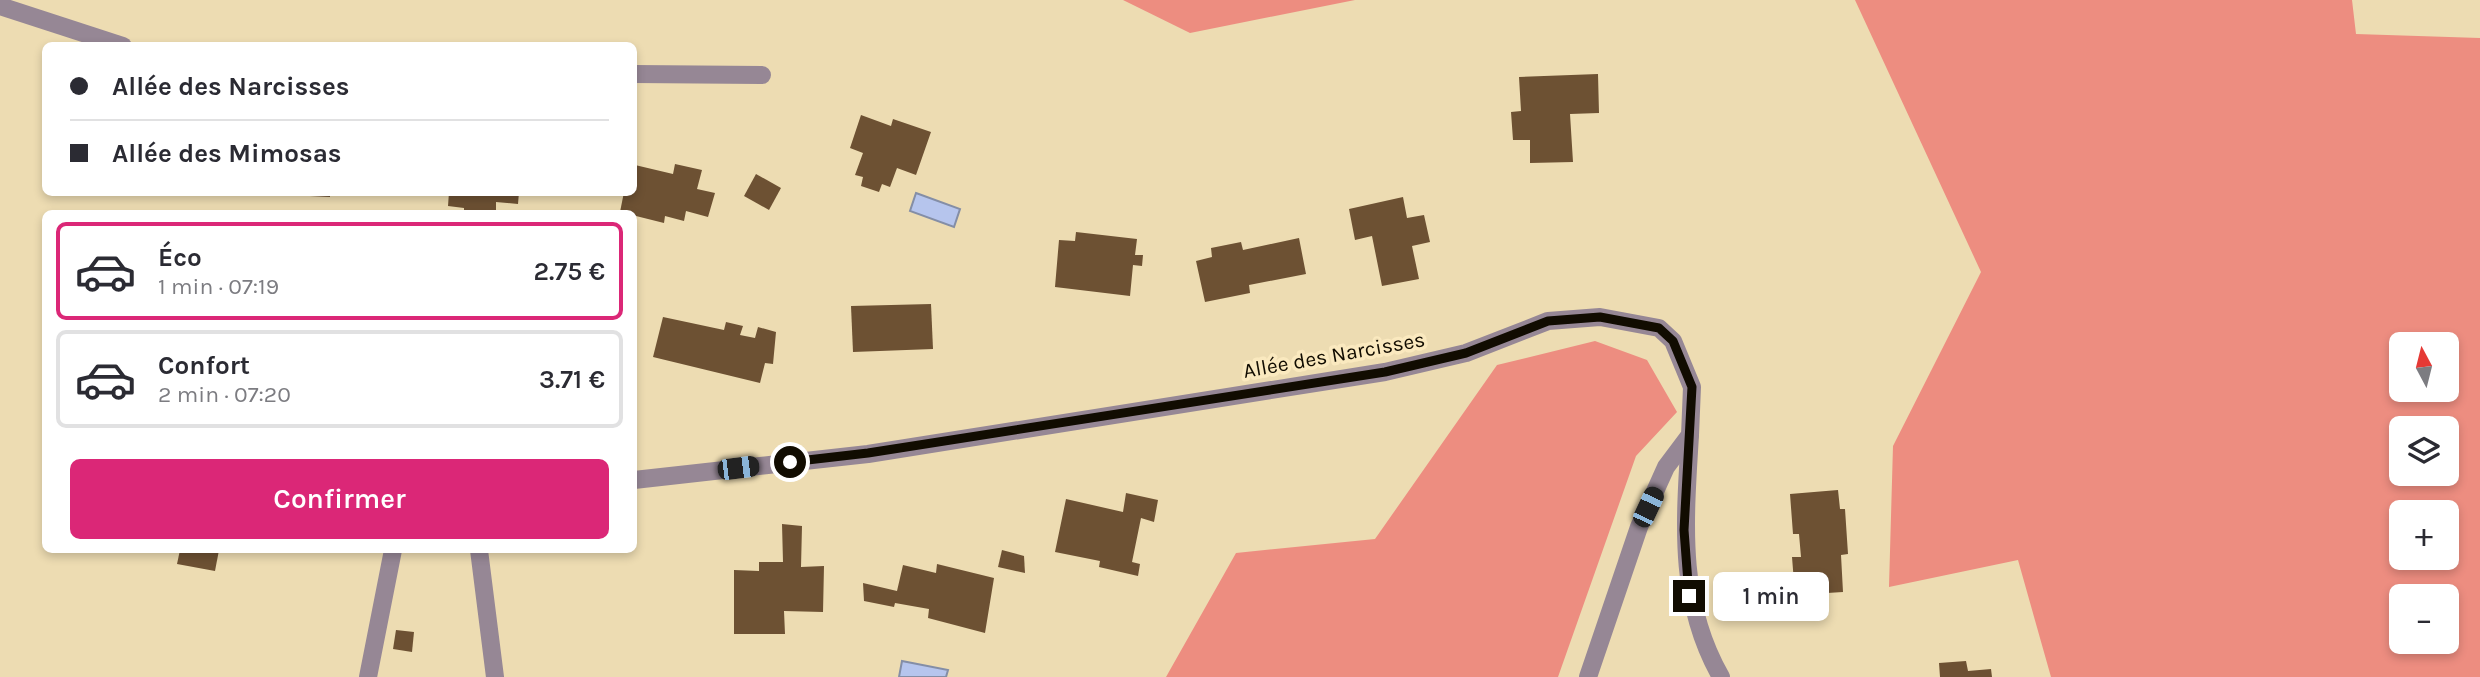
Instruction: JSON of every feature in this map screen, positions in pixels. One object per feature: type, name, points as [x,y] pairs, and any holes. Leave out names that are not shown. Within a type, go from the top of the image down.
[{"type":"street","points":[[0,6],[111,42]]},
{"type":"street","points":[[637,74],[762,75]]},
{"type":"street","name":"Allée des Narcisses","points":[[637,480],[868,453],[1385,372],[1466,353],[1548,321],[1600,317],[1659,328],[1673,341],[1692,387],[1684,530],[1689,596],[1710,658],[1721,677]]},
{"type":"street","points":[[1588,677],[1639,527],[1666,467],[1690,435]]},
{"type":"street","points":[[368,677],[392,553]]},
{"type":"street","points":[[479,553],[495,677]]},
{"type":"shaded area","points":[[1123,0],[1355,0],[1190,33]]},
{"type":"shaded area","points":[[1855,0],[2352,0],[2356,34],[2480,38],[2480,677],[2051,677],[2018,560],[1889,587],[1893,446],[1981,272]]},
{"type":"shaded area","points":[[1595,341],[1647,360],[1677,412],[1636,456],[1558,677],[1166,677],[1236,553],[1375,539],[1497,365]]},
{"type":"water","points":[[916,193],[960,209],[954,227],[910,211]]},
{"type":"water","points":[[902,661],[948,670],[946,677],[899,677]]},
{"type":"building","points":[[1598,74],[1599,113],[1570,114],[1573,162],[1530,163],[1530,140],[1513,140],[1511,112],[1521,111],[1519,77]]},
{"type":"building","points":[[861,115],[891,126],[893,119],[931,132],[916,175],[897,168],[890,187],[882,184],[879,192],[861,186],[863,177],[855,175],[863,153],[850,148]]},
{"type":"building","points":[[675,164],[702,170],[697,189],[715,193],[708,217],[686,211],[684,221],[665,216],[664,223],[637,216],[637,210],[620,210],[623,196],[637,196],[637,165],[673,174]]},
{"type":"building","points":[[756,174],[781,188],[769,210],[744,196]]},
{"type":"building","points":[[449,196],[519,196],[518,204],[496,202],[496,210],[464,210],[448,206]]},
{"type":"building","points":[[1403,197],[1407,218],[1424,215],[1430,242],[1412,246],[1419,279],[1382,286],[1372,236],[1355,240],[1349,209]]},
{"type":"building","points":[[1076,232],[1137,239],[1135,255],[1143,255],[1142,266],[1133,265],[1130,296],[1055,287],[1059,240],[1075,241]]},
{"type":"building","points":[[1299,238],[1306,274],[1249,285],[1250,293],[1205,302],[1196,261],[1212,257],[1211,248],[1241,242],[1243,250]]},
{"type":"building","points":[[931,304],[933,349],[853,352],[851,306]]},
{"type":"building","points":[[663,317],[724,330],[726,322],[743,326],[740,335],[755,338],[758,327],[776,332],[773,364],[765,363],[760,383],[653,357]]},
{"type":"building","points":[[1838,490],[1840,509],[1845,509],[1848,554],[1841,555],[1843,592],[1795,595],[1792,557],[1801,557],[1799,534],[1793,534],[1790,494]]},
{"type":"building","points":[[1126,493],[1158,500],[1154,522],[1141,518],[1132,562],[1140,564],[1138,576],[1099,567],[1100,561],[1055,552],[1066,499],[1123,512]]},
{"type":"building","points":[[782,524],[802,526],[801,567],[824,566],[823,612],[784,611],[785,634],[734,634],[734,570],[759,571],[759,562],[783,562]]},
{"type":"building","points":[[1002,550],[1024,556],[1025,573],[998,567]]},
{"type":"building","points":[[179,553],[218,553],[215,571],[177,564]]},
{"type":"building","points":[[937,564],[994,578],[985,633],[928,618],[929,609],[895,603],[894,607],[864,601],[863,583],[897,591],[903,565],[936,573]]},
{"type":"building","points":[[396,630],[414,632],[412,652],[393,649]]},
{"type":"building","points":[[1966,661],[1968,671],[1991,669],[1992,677],[1940,677],[1939,663]]},
{"type":"route","points":[[790,462],[868,453],[1385,372],[1466,353],[1548,321],[1600,317],[1659,328],[1673,341],[1692,387],[1684,530],[1689,596]]}]
